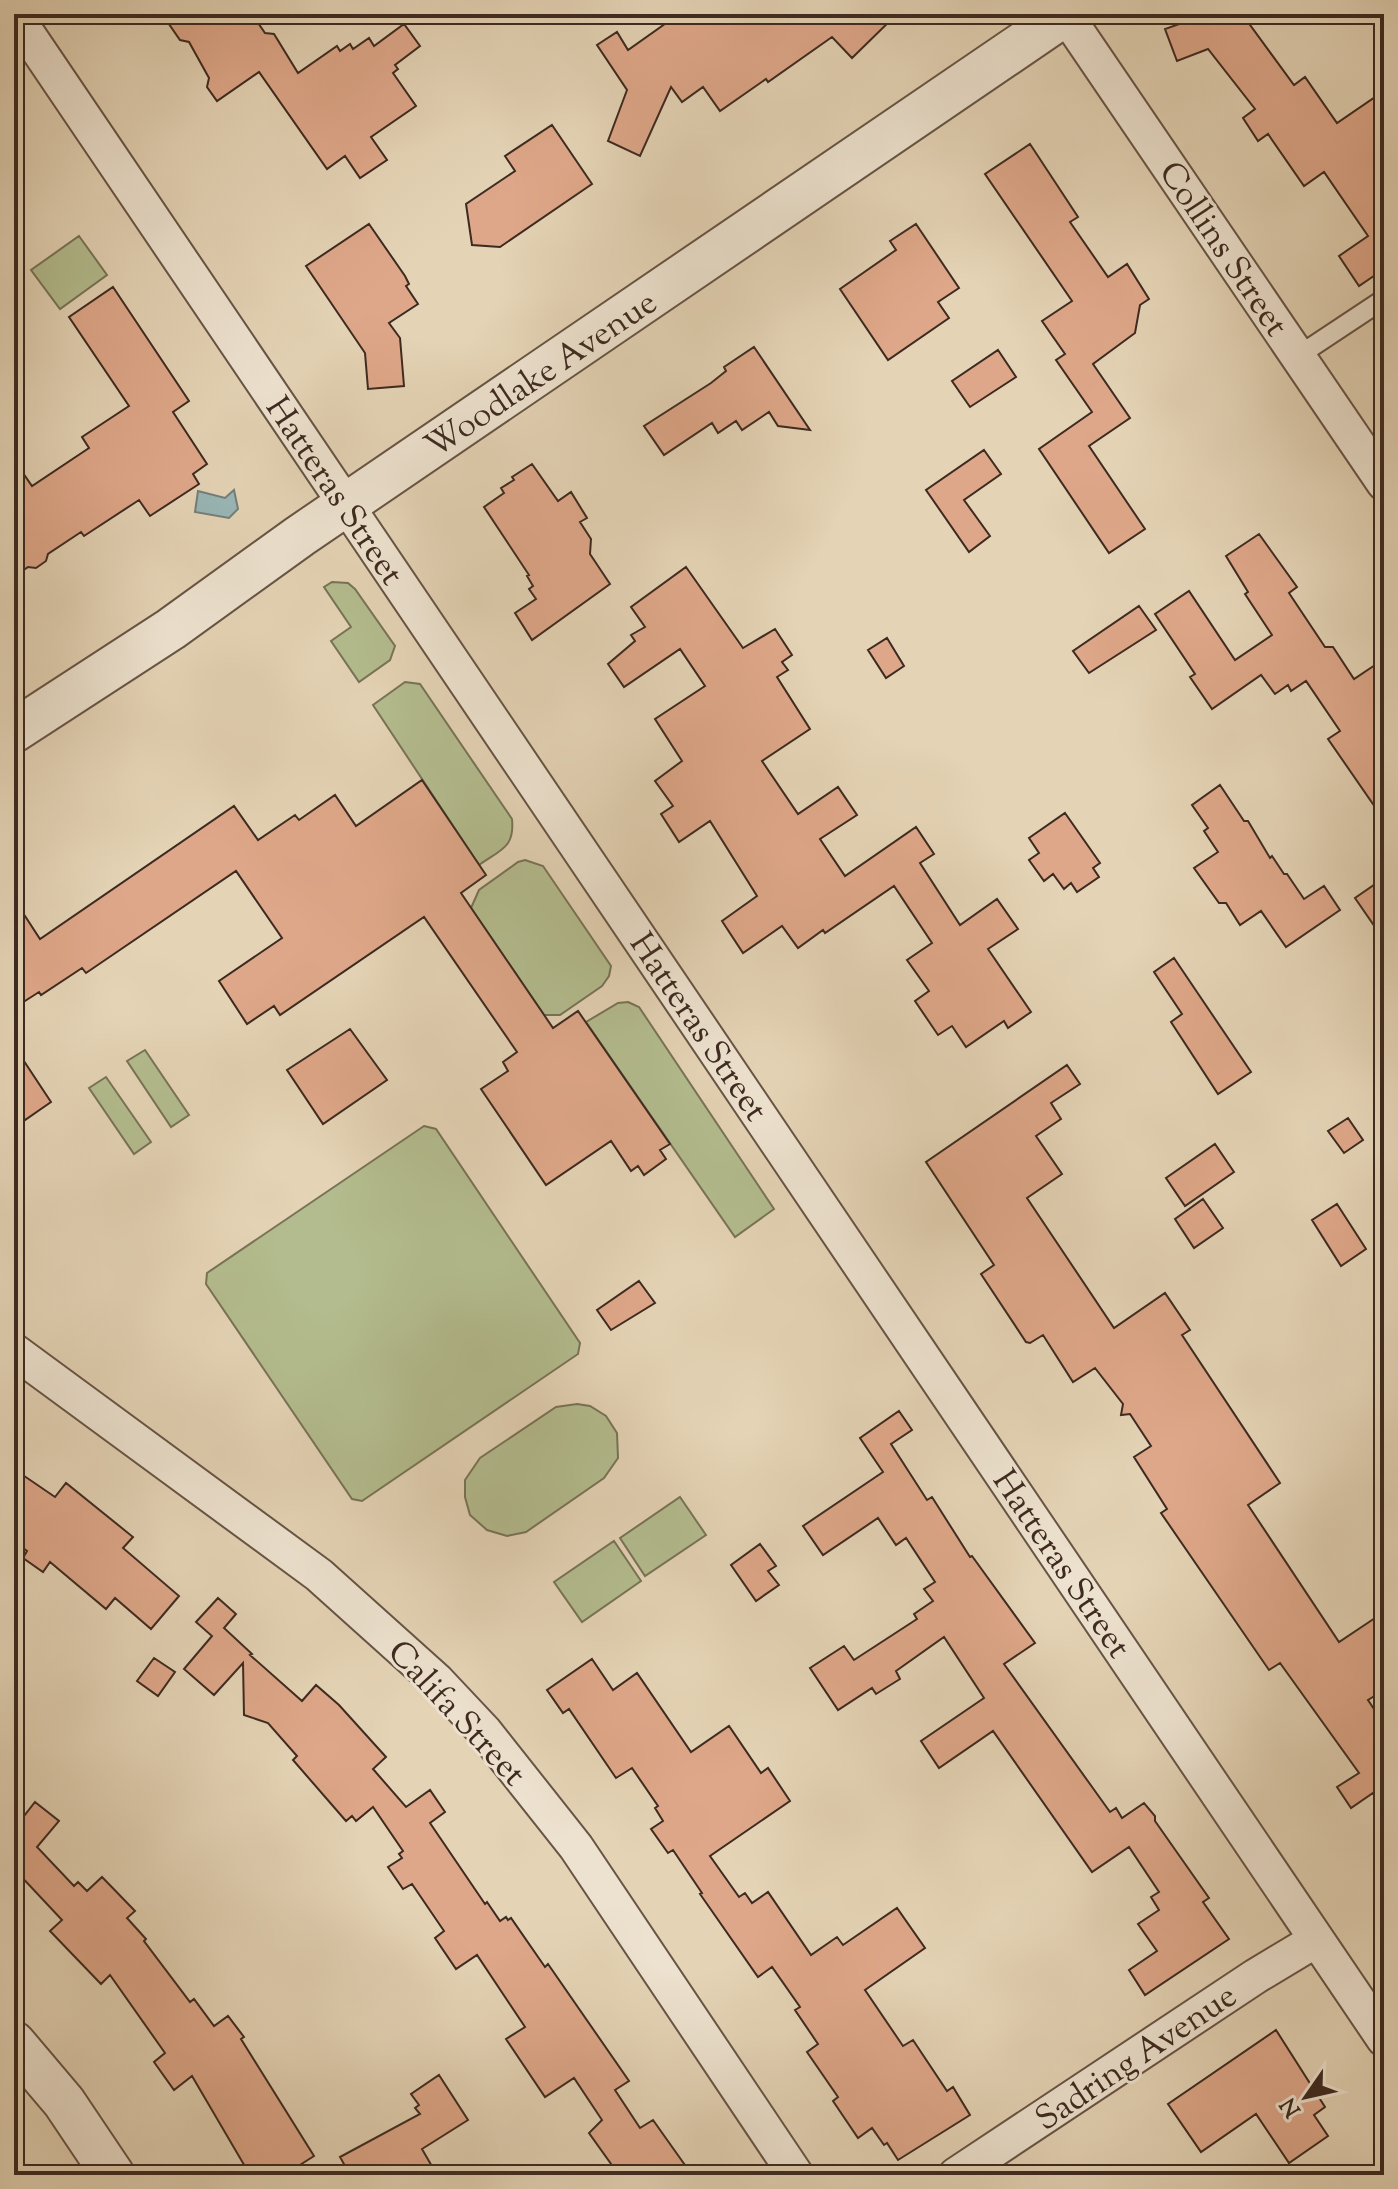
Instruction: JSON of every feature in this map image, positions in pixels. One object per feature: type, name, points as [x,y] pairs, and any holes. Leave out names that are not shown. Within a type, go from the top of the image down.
[{"type":"street","name":"Hatteras Street","points":[[14,14],[1384,2039]]},
{"type":"street","name":"Woodlake Avenue","points":[[14,731],[171,629],[345,505],[1065,14]]},
{"type":"street","name":"Collins Street","points":[[1065,14],[1384,483]]},
{"type":"street","name":"Califa Street","points":[[14,1351],[319,1575],[437,1681],[485,1732],[576,1847],[796,2175]]},
{"type":"street","name":"Sadring Avenue","points":[[956,2175],[1256,1976],[1316,1940]]},
{"type":"street","points":[[14,2043],[64,2102],[113,2175]]},
{"type":"lane","points":[[1298,356],[1384,299]]},
{"type":"green space","points":[[79,236],[107,275],[60,309],[31,270]]},
{"type":"green space","points":[[332,582],[348,583],[355,589],[395,646],[390,660],[359,682],[331,641],[351,627],[324,587]]},
{"type":"green space","points":[[405,682],[420,684],[512,819],[508,842],[479,865],[373,705]]},
{"type":"green space","points":[[525,860],[543,866],[611,966],[602,986],[560,1015],[544,1015],[471,908],[479,890]]},
{"type":"green space","points":[[628,1002],[639,1007],[774,1209],[735,1237],[586,1022],[618,1003]]},
{"type":"green space","points":[[145,1050],[189,1115],[171,1127],[127,1061]]},
{"type":"green space","points":[[106,1077],[151,1142],[134,1154],[89,1088]]},
{"type":"green space","points":[[424,1126],[436,1129],[580,1343],[578,1354],[362,1501],[352,1499],[206,1284],[207,1273]]},
{"type":"green space","points":[[590,1406],[606,1416],[617,1433],[618,1458],[604,1478],[526,1532],[507,1536],[487,1530],[470,1515],[465,1497],[465,1480],[480,1458],[556,1407]]},
{"type":"green space","points":[[680,1497],[706,1535],[645,1576],[620,1538]]},
{"type":"green space","points":[[614,1541],[641,1581],[582,1622],[554,1582]]},
{"type":"water","points":[[234,490],[238,509],[229,518],[195,512],[198,491],[225,498]]},
{"type":"building","points":[[162,14],[252,14],[265,33],[274,34],[298,73],[337,46],[340,51],[350,44],[353,49],[369,38],[374,46],[404,24],[420,46],[395,65],[398,69],[393,73],[416,106],[371,137],[387,160],[360,178],[345,156],[327,169],[259,72],[217,101],[207,87],[209,78],[189,42],[180,40]]},
{"type":"building","points":[[679,14],[897,14],[852,58],[832,37],[720,111],[703,87],[682,102],[671,87],[640,156],[608,141],[627,90],[597,45],[617,32],[628,50]]},
{"type":"building","points":[[1207,14],[1242,14],[1294,85],[1305,77],[1337,123],[1384,91],[1384,269],[1359,286],[1339,256],[1368,236],[1324,172],[1304,186],[1268,134],[1258,141],[1243,118],[1255,109],[1208,49],[1177,61],[1165,29]]},
{"type":"building","points":[[552,125],[592,184],[500,247],[472,245],[466,204],[515,171],[505,156]]},
{"type":"building","points":[[1030,144],[1078,217],[1070,222],[1108,277],[1127,264],[1149,299],[1140,305],[1135,333],[1093,364],[1130,418],[1089,446],[1145,529],[1109,553],[1039,449],[1092,412],[1056,360],[1065,354],[1042,321],[1072,301],[985,174]]},
{"type":"building","points":[[369,224],[405,276],[409,284],[406,286],[418,304],[389,323],[400,338],[404,386],[368,389],[365,353],[306,266]]},
{"type":"building","points":[[916,224],[959,288],[938,302],[949,318],[888,360],[840,289],[896,250],[890,241]]},
{"type":"building","points":[[113,287],[189,401],[173,412],[207,464],[193,474],[199,484],[150,516],[139,500],[84,536],[81,532],[48,554],[46,561],[36,568],[28,567],[14,577],[14,460],[32,486],[89,448],[82,437],[129,406],[69,317]]},
{"type":"building","points":[[754,347],[810,430],[778,426],[769,412],[742,430],[736,421],[718,433],[712,423],[664,455],[644,426],[711,383],[726,371],[724,367]]},
{"type":"building","points":[[998,350],[1016,377],[970,407],[952,381]]},
{"type":"building","points":[[984,450],[1001,474],[964,500],[990,536],[969,552],[926,490]]},
{"type":"building","points":[[532,464],[558,501],[571,492],[587,518],[580,522],[591,539],[590,554],[610,584],[532,640],[515,613],[536,599],[529,589],[533,586],[484,507],[504,493],[501,488],[514,480],[512,477]]},
{"type":"building","points":[[1259,534],[1297,587],[1289,593],[1325,647],[1333,647],[1354,679],[1384,659],[1384,820],[1328,739],[1340,731],[1306,681],[1291,691],[1288,685],[1275,694],[1261,675],[1212,709],[1190,677],[1195,674],[1155,614],[1189,591],[1235,660],[1272,635],[1245,594],[1248,592],[1226,556]]},
{"type":"building","points":[[686,567],[743,648],[775,629],[792,655],[782,662],[788,670],[777,677],[810,729],[762,761],[798,814],[838,787],[857,815],[820,839],[845,876],[916,827],[934,854],[920,863],[960,925],[997,899],[1018,929],[988,949],[1031,1012],[1008,1028],[1004,1021],[966,1047],[952,1026],[938,1035],[915,1001],[929,991],[907,960],[932,943],[894,886],[798,948],[782,926],[743,953],[722,921],[757,896],[710,821],[679,842],[661,814],[673,806],[655,781],[682,761],[655,719],[705,686],[680,649],[624,687],[608,664],[635,641],[631,635],[645,627],[631,607]]},
{"type":"building","points":[[1139,606],[1156,630],[1089,673],[1073,651]]},
{"type":"building","points":[[887,638],[904,666],[886,678],[868,650]]},
{"type":"building","points":[[422,780],[486,875],[461,893],[553,1028],[578,1011],[670,1144],[660,1150],[666,1159],[644,1175],[638,1166],[631,1171],[611,1141],[546,1185],[481,1089],[508,1071],[503,1062],[517,1052],[424,917],[280,1015],[274,1006],[247,1024],[219,981],[282,938],[236,871],[86,973],[82,968],[41,995],[39,992],[14,1008],[14,899],[40,939],[234,806],[258,840],[295,815],[299,820],[335,795],[356,826]]},
{"type":"building","points":[[1220,785],[1244,821],[1248,821],[1270,858],[1272,856],[1287,874],[1304,899],[1324,886],[1340,910],[1286,947],[1261,911],[1240,925],[1226,903],[1219,903],[1194,868],[1218,852],[1204,831],[1208,828],[1192,805]]},
{"type":"building","points":[[1065,813],[1100,863],[1093,868],[1099,877],[1077,892],[1071,883],[1064,889],[1053,874],[1044,881],[1029,860],[1039,853],[1029,838]]},
{"type":"building","points":[[1384,878],[1384,940],[1355,898]]},
{"type":"building","points":[[1174,958],[1251,1072],[1218,1094],[1171,1022],[1182,1014],[1154,972]]},
{"type":"building","points":[[350,1029],[387,1080],[323,1124],[287,1070]]},
{"type":"building","points":[[14,1046],[51,1102],[25,1120],[14,1104]]},
{"type":"building","points":[[1067,1065],[1080,1084],[1051,1103],[1061,1119],[1036,1136],[1062,1174],[1027,1198],[1114,1328],[1165,1293],[1190,1330],[1182,1335],[1280,1483],[1248,1505],[1339,1642],[1384,1612],[1384,1641],[1375,1648],[1384,1661],[1384,1690],[1368,1700],[1384,1724],[1384,1810],[1373,1793],[1351,1808],[1337,1787],[1359,1773],[1280,1663],[1269,1670],[1161,1513],[1167,1509],[1134,1457],[1151,1446],[1130,1414],[1121,1415],[1123,1404],[1095,1368],[1073,1382],[1043,1335],[1030,1343],[1026,1342],[981,1274],[994,1265],[926,1162]]},
{"type":"building","points":[[1348,1118],[1363,1140],[1344,1153],[1328,1131]]},
{"type":"building","points":[[1215,1144],[1234,1172],[1185,1206],[1166,1178]]},
{"type":"building","points":[[1203,1199],[1223,1228],[1194,1248],[1175,1219]]},
{"type":"building","points":[[1337,1204],[1366,1249],[1341,1266],[1312,1220]]},
{"type":"building","points":[[639,1281],[655,1303],[611,1330],[597,1310]]},
{"type":"building","points":[[899,1411],[912,1430],[891,1444],[927,1500],[932,1497],[970,1557],[1035,1643],[1004,1664],[1110,1812],[1116,1808],[1122,1818],[1144,1803],[1155,1816],[1155,1821],[1209,1898],[1203,1902],[1229,1939],[1145,1995],[1129,1970],[1157,1951],[1138,1924],[1159,1910],[1151,1897],[1159,1892],[1129,1847],[1092,1872],[993,1731],[939,1768],[921,1741],[984,1698],[944,1637],[896,1671],[900,1679],[876,1694],[872,1688],[838,1710],[810,1668],[844,1646],[854,1660],[917,1619],[914,1614],[933,1601],[924,1589],[935,1582],[906,1538],[896,1545],[878,1518],[823,1555],[803,1526],[883,1472],[860,1438]]},
{"type":"building","points":[[14,1469],[55,1497],[66,1483],[133,1537],[123,1548],[179,1596],[151,1629],[115,1598],[106,1609],[50,1562],[43,1572],[23,1558],[27,1551],[14,1541]]},
{"type":"building","points":[[760,1544],[776,1566],[768,1571],[779,1585],[756,1601],[731,1565]]},
{"type":"building","points":[[218,1598],[236,1614],[224,1628],[250,1655],[302,1701],[316,1685],[339,1705],[386,1757],[373,1769],[406,1807],[430,1790],[445,1812],[430,1823],[485,1904],[487,1902],[500,1921],[511,1918],[545,1967],[548,1964],[629,2081],[615,2090],[640,2128],[653,2120],[692,2175],[619,2175],[589,2133],[602,2120],[574,2078],[545,2097],[506,2039],[525,2027],[477,1955],[456,1969],[435,1938],[444,1931],[412,1884],[403,1889],[388,1867],[402,1858],[399,1854],[403,1851],[373,1807],[356,1821],[352,1816],[346,1821],[293,1760],[297,1756],[268,1723],[244,1715],[243,1663],[214,1695],[184,1669],[212,1636],[196,1622]]},
{"type":"building","points":[[154,1658],[175,1672],[158,1696],[137,1681]]},
{"type":"building","points":[[592,1659],[613,1690],[637,1673],[691,1752],[729,1726],[761,1773],[768,1768],[790,1801],[710,1856],[739,1897],[745,1893],[752,1903],[768,1892],[811,1955],[837,1937],[843,1945],[897,1908],[925,1948],[865,1990],[903,2046],[913,2040],[947,2091],[953,2087],[970,2115],[898,2160],[872,2128],[858,2138],[833,2101],[838,2097],[807,2052],[818,2044],[795,2010],[800,2007],[772,1967],[758,1977],[673,1850],[668,1853],[651,1829],[663,1821],[655,1808],[658,1806],[632,1768],[616,1778],[569,1709],[563,1713],[547,1690]]},
{"type":"building","points":[[35,1802],[59,1821],[37,1847],[74,1886],[78,1882],[87,1891],[102,1877],[135,1911],[127,1918],[146,1939],[144,1941],[190,2002],[194,1999],[214,2026],[228,2016],[244,2037],[241,2039],[314,2156],[284,2175],[250,2175],[192,2076],[174,2090],[154,2062],[165,2053],[110,1975],[101,1984],[50,1931],[62,1920],[17,1872],[14,1876],[14,1822],[17,1825]]},
{"type":"building","points":[[1276,2030],[1325,2107],[1314,2115],[1328,2136],[1289,2163],[1256,2114],[1201,2152],[1168,2104]]},
{"type":"building","points":[[439,2075],[468,2120],[422,2149],[437,2175],[350,2175],[340,2157],[420,2114],[415,2108],[419,2105],[411,2094]]}]
